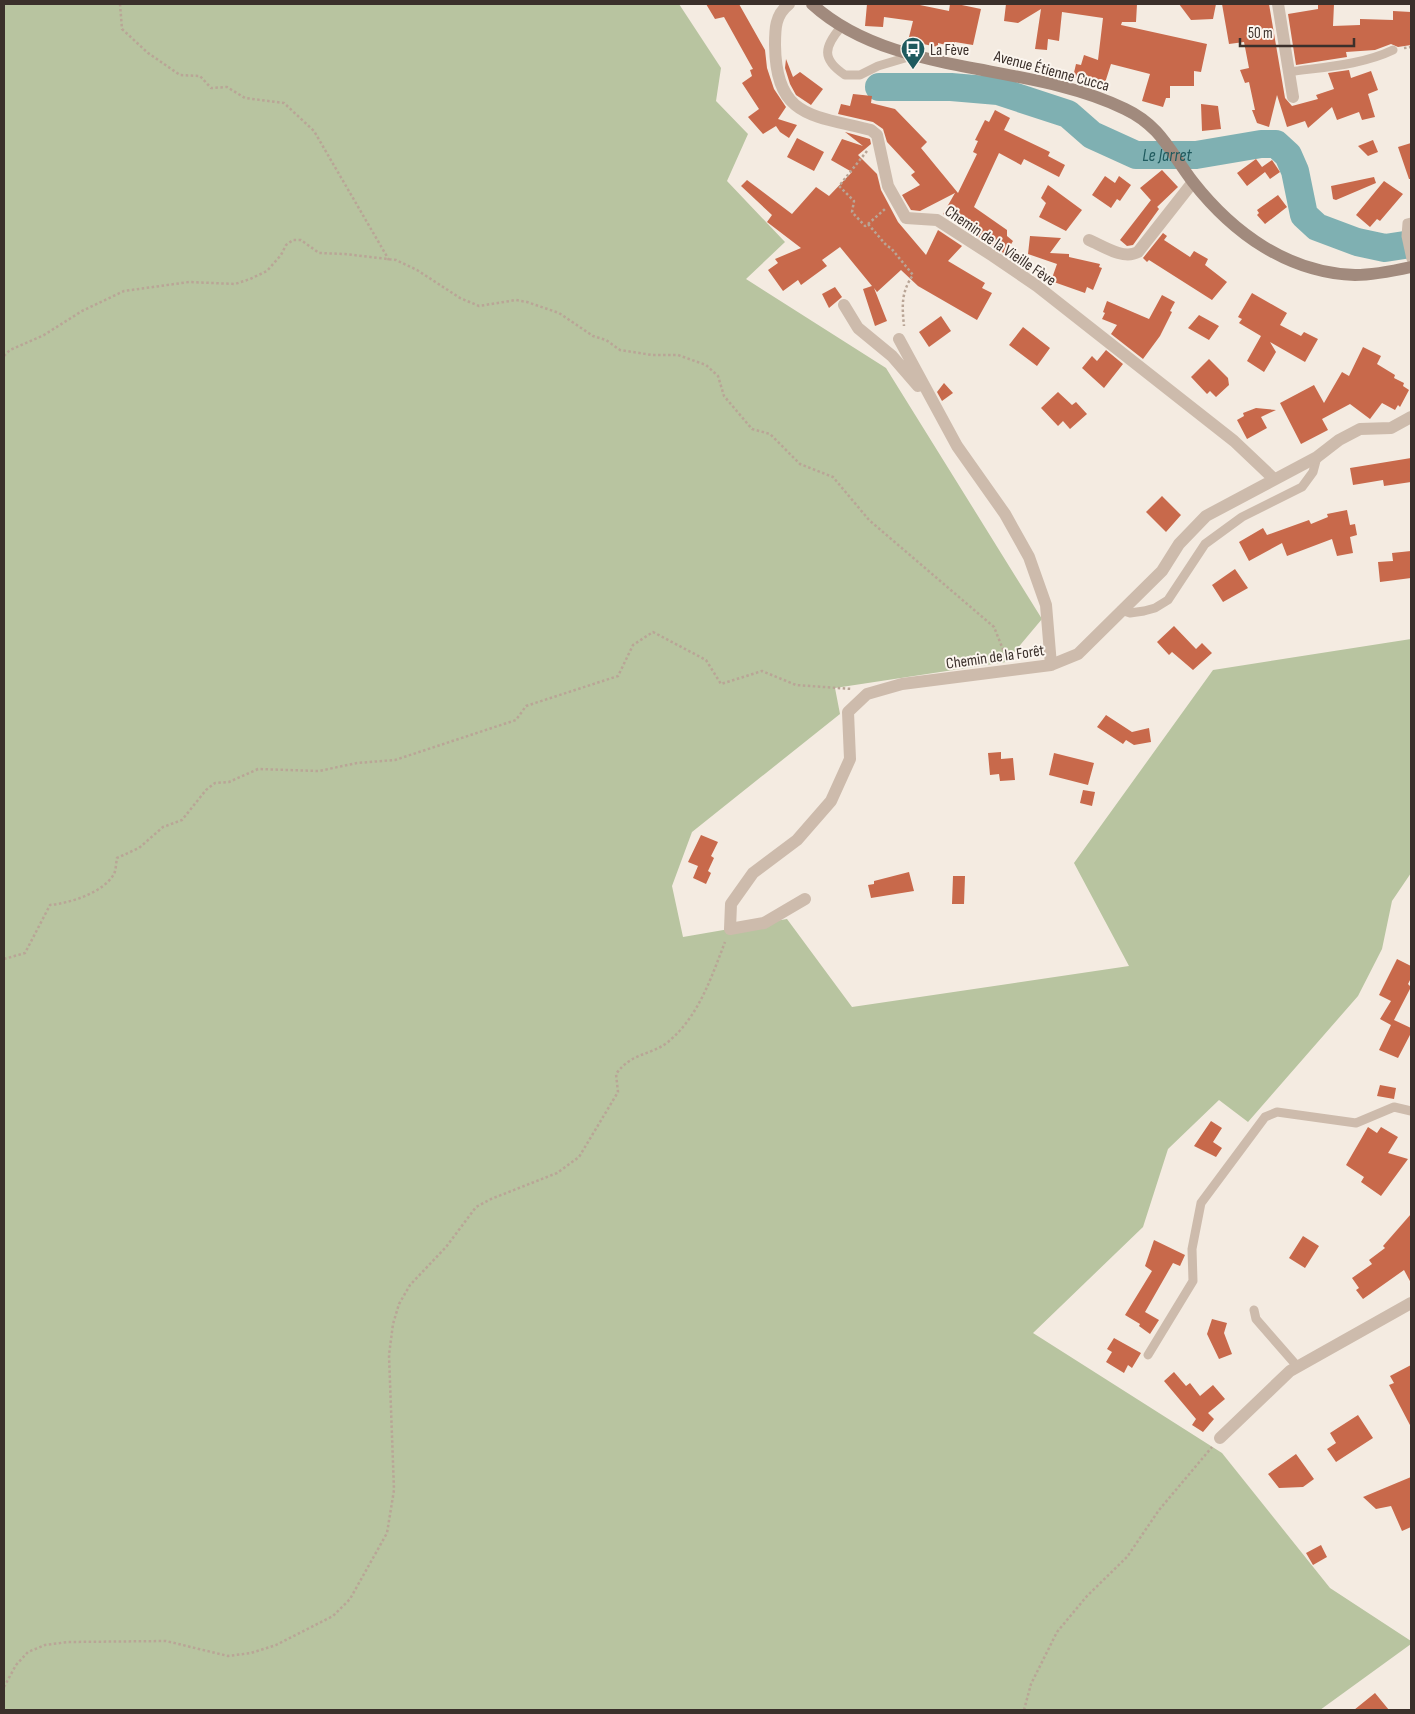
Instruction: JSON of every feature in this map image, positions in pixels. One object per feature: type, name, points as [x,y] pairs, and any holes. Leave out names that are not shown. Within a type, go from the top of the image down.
[{"type":"main road","name":"Avenue Étienne Cucca","points":[[818,5],[841,27],[888,48],[1029,78],[1097,97],[1142,118],[1166,140],[1193,182],[1235,226],[1255,243],[1301,266],[1332,273],[1356,275],[1411,267]]},
{"type":"street","name":"Chemin de la Vieille Fève","points":[[789,4],[781,10],[775,26],[778,80],[783,92],[797,107],[807,113],[871,130],[877,134],[880,140],[884,173],[895,201],[906,218],[913,220],[931,218],[937,220],[1037,286],[1234,441],[1274,479]]},
{"type":"street","points":[[1278,4],[1293,97]]},
{"type":"street","points":[[1089,240],[1124,255],[1138,252],[1193,182]]},
{"type":"street","points":[[844,304],[858,328],[892,356],[931,401]]},
{"type":"street","points":[[902,336],[931,401],[977,476],[1004,514],[1029,557],[1046,605],[1051,665]]},
{"type":"street","name":"Chemin de la Forêt","points":[[730,929],[731,904],[753,873],[797,840],[831,801],[850,759],[848,712],[866,694],[902,684],[1051,665],[1078,654],[1162,572],[1179,544],[1206,516],[1317,456],[1339,440],[1360,430],[1391,428],[1411,417]]},
{"type":"street","points":[[730,929],[764,923],[805,899]]},
{"type":"street","points":[[1220,1438],[1297,1366],[1411,1302]]},
{"type":"lane","points":[[841,27],[830,39],[827,55],[830,62],[845,75],[860,75],[878,66],[915,55]]},
{"type":"lane","points":[[1289,72],[1342,64],[1383,55],[1393,50]]},
{"type":"lane","points":[[1410,256],[1406,236],[1407,223],[1411,222]]},
{"type":"lane","points":[[1121,610],[1130,612],[1144,611],[1155,608],[1168,600],[1205,544],[1242,517],[1302,487],[1313,472],[1317,456]]},
{"type":"lane","points":[[1148,1355],[1193,1282],[1192,1249],[1201,1203],[1265,1117],[1277,1112],[1356,1123],[1394,1108],[1411,1111]]},
{"type":"lane","points":[[1254,1310],[1256,1320],[1297,1366]]},
{"type":"path","points":[[120,4],[122,29],[148,53],[180,75],[200,76],[211,88],[227,87],[245,98],[284,103],[314,131],[389,260]]},
{"type":"path","points":[[868,150],[839,186],[854,201],[852,212],[865,226],[895,201]]},
{"type":"path","points":[[868,224],[913,275],[904,286],[902,294],[902,336]]},
{"type":"path","points":[[4,356],[44,335],[82,311],[124,291],[189,282],[235,284],[250,280],[267,271],[281,256],[286,245],[293,240],[301,240],[311,245],[319,253],[396,260],[417,270],[460,298],[479,306],[516,300],[528,302],[559,313],[593,336],[606,340],[620,350],[652,355],[678,355],[706,366],[718,376],[724,396],[752,428],[770,434],[800,464],[833,477],[869,520],[994,627],[1010,670]]},
{"type":"path","points":[[4,959],[25,953],[50,905],[72,902],[103,885],[114,874],[117,858],[139,848],[163,827],[182,820],[206,790],[216,783],[229,782],[258,769],[319,771],[357,763],[395,760],[516,720],[526,706],[618,676],[633,645],[653,632],[706,660],[721,684],[762,671],[796,685],[852,689],[866,694]]},
{"type":"path","points":[[4,1687],[16,1665],[28,1652],[45,1645],[68,1642],[166,1641],[228,1656],[251,1653],[276,1645],[333,1616],[354,1592],[387,1533],[394,1490],[389,1355],[393,1324],[399,1304],[410,1285],[446,1247],[476,1207],[491,1199],[557,1173],[579,1157],[618,1092],[616,1074],[624,1063],[666,1043],[704,998],[730,929]]},
{"type":"path","points":[[1024,1710],[1030,1684],[1057,1632],[1087,1596],[1126,1557],[1159,1510],[1220,1438]]},
{"type":"green space","points":[[4,4],[679,4],[721,68],[716,101],[748,134],[727,181],[785,242],[746,279],[886,368],[1042,619],[1006,662],[835,688],[840,714],[692,832],[672,886],[683,937],[787,919],[852,1007],[1129,966],[1074,863],[1213,670],[1411,639],[1411,873],[1392,901],[1382,949],[1358,996],[1248,1122],[1219,1100],[1168,1149],[1143,1227],[1033,1333],[1222,1453],[1330,1588],[1411,1641],[1411,1644],[1320,1710],[4,1710]]},
{"type":"building","points":[[706,4],[739,4],[765,50],[767,68],[774,89],[786,107],[778,119],[797,125],[789,138],[780,132],[776,126],[763,134],[748,117],[759,109],[742,83],[752,76],[750,70],[753,69],[724,17],[715,19]]},
{"type":"building","points":[[867,4],[915,4],[949,11],[950,4],[957,4],[981,9],[973,45],[955,42],[954,47],[938,43],[938,47],[908,41],[913,21],[884,17],[883,27],[865,26]]},
{"type":"building","points":[[1006,4],[1137,4],[1136,22],[1122,22],[1121,25],[1207,44],[1201,72],[1194,71],[1194,86],[1170,86],[1170,98],[1166,98],[1163,107],[1142,101],[1150,74],[1111,64],[1104,86],[1073,77],[1076,64],[1081,65],[1084,55],[1098,60],[1103,18],[1062,12],[1059,41],[1048,39],[1047,50],[1035,49],[1041,9],[1018,23],[1004,21]]},
{"type":"building","points":[[1179,4],[1216,4],[1213,19],[1191,20]]},
{"type":"building","points":[[1222,4],[1269,4],[1285,98],[1292,106],[1318,99],[1316,95],[1334,89],[1328,73],[1349,70],[1351,78],[1371,71],[1378,90],[1368,94],[1375,117],[1362,120],[1359,112],[1337,120],[1332,107],[1308,128],[1305,121],[1287,127],[1277,95],[1269,127],[1257,123],[1252,110],[1255,110],[1249,82],[1245,83],[1240,70],[1249,68],[1244,42],[1229,44]]},
{"type":"building","points":[[1318,4],[1334,4],[1333,26],[1360,25],[1360,19],[1393,20],[1393,11],[1411,12],[1411,45],[1398,47],[1391,44],[1375,50],[1346,52],[1347,57],[1296,65],[1288,14],[1318,9]]},
{"type":"building","points":[[786,59],[793,77],[800,72],[823,89],[811,105],[796,95],[790,84],[785,68]]},
{"type":"building","points":[[853,94],[872,96],[871,103],[895,109],[927,142],[921,148],[958,193],[977,154],[973,152],[978,141],[975,140],[985,120],[989,122],[995,110],[1010,118],[1004,130],[1050,152],[1048,156],[1065,165],[1059,177],[1024,159],[1021,165],[999,153],[974,207],[1007,230],[1007,236],[1013,241],[1005,254],[943,214],[955,193],[920,211],[911,210],[902,195],[920,185],[911,175],[915,172],[887,142],[883,129],[873,122],[838,114],[841,104],[850,106]]},
{"type":"building","points":[[1201,104],[1218,106],[1221,129],[1202,131]]},
{"type":"building","points":[[845,132],[870,139],[871,144],[858,155],[877,174],[881,190],[898,222],[926,255],[938,230],[962,246],[948,261],[985,283],[982,288],[992,293],[977,320],[918,286],[901,270],[877,292],[874,288],[887,321],[875,326],[863,289],[872,286],[840,247],[822,260],[827,266],[801,285],[798,280],[783,291],[768,270],[778,263],[775,259],[801,248],[767,222],[772,215],[741,186],[747,180],[792,214],[816,187],[829,196],[852,172],[831,160],[842,139],[863,146]]},
{"type":"building","points":[[797,138],[824,152],[814,171],[787,157]]},
{"type":"building","points":[[1373,140],[1378,152],[1368,156],[1358,146]]},
{"type":"building","points":[[1411,143],[1411,179],[1409,179],[1398,147]]},
{"type":"building","points":[[1256,159],[1262,167],[1272,160],[1280,172],[1270,179],[1265,172],[1247,186],[1237,173]]},
{"type":"building","points":[[1162,170],[1178,187],[1157,207],[1140,188]]},
{"type":"building","points":[[1105,176],[1115,183],[1119,176],[1131,185],[1120,201],[1117,199],[1111,208],[1092,195]]},
{"type":"building","points":[[1374,177],[1376,183],[1336,200],[1333,199],[1331,186]]},
{"type":"building","points":[[1384,181],[1403,194],[1380,221],[1377,219],[1370,227],[1356,215]]},
{"type":"building","points":[[1048,185],[1082,210],[1066,231],[1039,217],[1046,203],[1041,198]]},
{"type":"building","points":[[1278,195],[1287,207],[1265,224],[1257,215],[1259,213],[1257,210]]},
{"type":"building","points":[[1151,200],[1159,209],[1133,245],[1127,246],[1120,240]]},
{"type":"building","points":[[1163,233],[1167,236],[1164,240],[1190,257],[1194,251],[1208,259],[1205,265],[1227,282],[1212,300],[1143,258]]},
{"type":"building","points":[[1030,236],[1061,238],[1050,253],[1069,254],[1069,257],[1100,264],[1099,267],[1102,268],[1093,290],[1087,287],[1085,293],[1051,281],[1057,264],[1028,254]]},
{"type":"building","points":[[835,287],[842,297],[829,308],[822,294]]},
{"type":"building","points":[[1252,293],[1287,313],[1280,325],[1301,336],[1304,332],[1318,339],[1305,362],[1270,342],[1276,352],[1264,372],[1247,361],[1261,336],[1239,323],[1242,319],[1238,317]]},
{"type":"building","points":[[1162,295],[1175,302],[1160,336],[1143,359],[1111,334],[1117,325],[1102,319],[1105,313],[1103,312],[1107,301],[1149,319]]},
{"type":"building","points":[[1199,315],[1219,326],[1209,340],[1188,328]]},
{"type":"building","points":[[941,316],[951,331],[929,347],[919,332]]},
{"type":"building","points":[[1023,327],[1050,348],[1037,366],[1009,345]]},
{"type":"building","points":[[1363,347],[1381,356],[1377,364],[1395,375],[1394,378],[1404,383],[1403,386],[1409,390],[1400,407],[1398,405],[1395,410],[1382,403],[1370,419],[1350,404],[1322,419],[1328,430],[1301,444],[1280,403],[1314,385],[1324,403],[1342,372],[1349,376]]},
{"type":"building","points":[[1106,350],[1123,364],[1104,388],[1082,368],[1092,356],[1097,361]]},
{"type":"building","points":[[1209,359],[1228,378],[1229,385],[1216,397],[1210,391],[1207,394],[1191,377]]},
{"type":"building","points":[[944,383],[953,393],[942,401],[937,392]]},
{"type":"building","points":[[1058,392],[1072,405],[1076,402],[1087,414],[1070,429],[1063,421],[1058,426],[1041,408]]},
{"type":"building","points":[[1256,408],[1276,410],[1261,417],[1267,428],[1247,439],[1237,420],[1244,416],[1243,413]]},
{"type":"building","points":[[1411,458],[1411,482],[1384,486],[1383,480],[1353,485],[1350,468]]},
{"type":"building","points":[[1162,496],[1181,515],[1166,532],[1146,512]]},
{"type":"building","points":[[1347,510],[1350,525],[1355,524],[1357,535],[1350,537],[1353,553],[1337,556],[1332,539],[1287,556],[1282,543],[1249,561],[1239,542],[1263,528],[1267,535],[1309,520],[1311,524],[1328,517],[1327,514]]},
{"type":"building","points":[[1411,551],[1411,578],[1380,582],[1378,562],[1393,561],[1392,553]]},
{"type":"building","points":[[1235,569],[1248,588],[1223,602],[1212,585]]},
{"type":"building","points":[[1174,626],[1196,649],[1202,643],[1212,653],[1193,670],[1172,652],[1169,655],[1157,642]]},
{"type":"building","points":[[1106,715],[1132,732],[1149,728],[1151,742],[1134,745],[1126,740],[1123,744],[1097,727]]},
{"type":"building","points":[[1001,752],[1001,759],[1013,758],[1015,780],[1000,781],[999,774],[990,775],[988,753]]},
{"type":"building","points":[[1054,753],[1094,763],[1088,785],[1049,775]]},
{"type":"building","points":[[1083,790],[1095,792],[1092,806],[1080,803]]},
{"type":"building","points":[[701,835],[718,842],[711,856],[714,858],[708,871],[711,873],[706,884],[693,878],[698,866],[688,862]]},
{"type":"building","points":[[909,872],[914,891],[871,898],[868,885],[874,884],[874,881]]},
{"type":"building","points":[[953,876],[965,876],[964,904],[952,904]]},
{"type":"building","points":[[1397,959],[1411,966],[1411,978],[1408,984],[1411,987],[1394,1020],[1411,1028],[1411,1033],[1398,1058],[1379,1050],[1391,1025],[1380,1019],[1391,1001],[1379,995]]},
{"type":"building","points":[[1380,1085],[1396,1088],[1394,1099],[1377,1096]]},
{"type":"building","points":[[1211,1121],[1222,1128],[1213,1142],[1222,1148],[1216,1157],[1194,1146]]},
{"type":"building","points":[[1368,1127],[1377,1133],[1381,1127],[1398,1137],[1388,1153],[1408,1159],[1381,1196],[1361,1182],[1364,1177],[1346,1165]]},
{"type":"building","points":[[1411,1214],[1411,1283],[1404,1270],[1363,1299],[1356,1290],[1359,1288],[1352,1278],[1372,1264],[1369,1260],[1385,1248],[1383,1246]]},
{"type":"building","points":[[1303,1236],[1319,1246],[1305,1268],[1289,1258]]},
{"type":"building","points":[[1154,1240],[1185,1255],[1180,1266],[1173,1263],[1145,1312],[1159,1320],[1150,1334],[1139,1326],[1140,1324],[1125,1315],[1152,1271],[1145,1266]]},
{"type":"building","points":[[1212,1319],[1227,1323],[1224,1333],[1232,1354],[1219,1359],[1207,1334]]},
{"type":"building","points":[[1114,1338],[1141,1353],[1132,1368],[1128,1365],[1124,1373],[1106,1362],[1112,1352],[1107,1349]]},
{"type":"building","points":[[1411,1365],[1411,1427],[1389,1385],[1394,1383],[1390,1376]]},
{"type":"building","points":[[1174,1372],[1186,1386],[1190,1383],[1200,1396],[1213,1385],[1225,1399],[1208,1413],[1214,1419],[1203,1432],[1192,1425],[1196,1419],[1164,1381]]},
{"type":"building","points":[[1358,1415],[1373,1438],[1336,1462],[1327,1449],[1336,1443],[1330,1433]]},
{"type":"building","points":[[1296,1454],[1314,1479],[1303,1487],[1279,1488],[1268,1474]]},
{"type":"building","points":[[1411,1477],[1411,1527],[1402,1531],[1391,1506],[1376,1509],[1363,1497]]},
{"type":"building","points":[[1321,1545],[1327,1557],[1313,1565],[1306,1553]]},
{"type":"building","points":[[1375,1693],[1389,1710],[1354,1710]]},
{"type":"waterway","name":"Le Jarret","points":[[879,87],[951,87],[998,91],[1068,114],[1092,135],[1136,155],[1196,155],[1261,144],[1276,144],[1288,155],[1295,171],[1304,215],[1317,227],[1357,242],[1385,248],[1411,244]]},
{"type":"place","name":"La Fève","points":[[913,70]]}]
